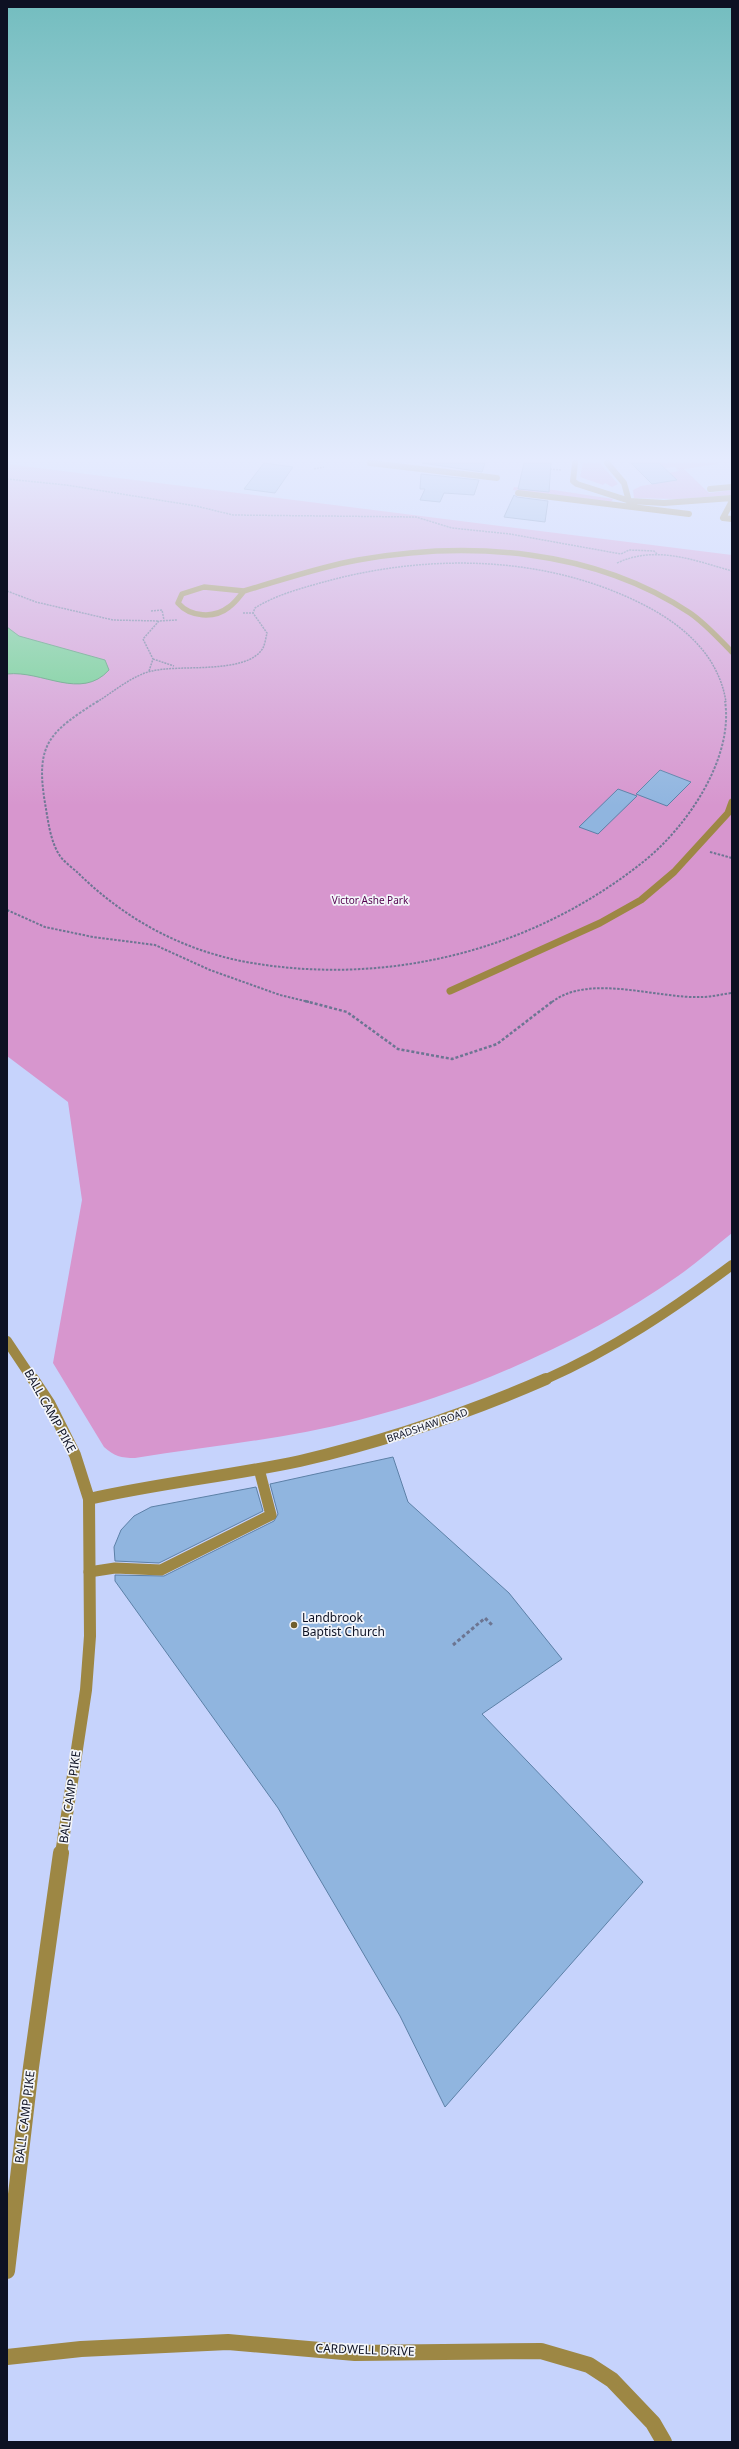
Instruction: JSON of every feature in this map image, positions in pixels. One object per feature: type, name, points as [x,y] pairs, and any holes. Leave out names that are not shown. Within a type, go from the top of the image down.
[{"type":"street","name":"BRADSHAW ROAD","points":[[88,1499],[132,1489],[259,1469],[388,1438],[500,1399],[604,1350],[660,1318],[732,1265]]},
{"type":"street","name":"BALL CAMP PIKE","points":[[7,1341],[49,1403],[76,1455],[88,1499],[90,1636],[86,1690],[72,1771],[31,2066],[7,2271]]},
{"type":"street","name":"CARDWELL DRIVE","points":[[7,2357],[81,2349],[228,2342],[355,2353],[541,2351],[589,2365],[612,2380],[653,2423],[664,2442]]},
{"type":"lane","points":[[244,591],[228,609],[212,614],[186,611],[178,603],[182,594],[196,588],[213,587],[244,591],[290,577]]},
{"type":"lane","points":[[616,577],[648,590],[689,613],[707,626],[732,652]]},
{"type":"lane","points":[[450,991],[600,923],[641,900],[674,872],[728,813],[732,802]]},
{"type":"lane","points":[[89,1572],[115,1568],[161,1570],[271,1515],[259,1469]]},
{"type":"path","points":[[253,613],[255,608],[263,603],[317,584],[342,577]]},
{"type":"path","points":[[253,613],[267,633],[266,641],[256,654],[241,662],[221,666],[176,667],[149,671],[72,720],[46,745],[40,759],[41,767],[48,817],[60,855],[110,904],[142,925],[182,944],[259,963],[329,970],[424,964],[489,947],[536,927],[584,902],[653,854],[692,812],[721,751],[728,712],[727,698],[717,670],[709,657],[689,635],[659,613],[624,595],[592,584],[564,577]]},
{"type":"path","points":[[7,591],[36,602],[113,620],[179,620]]},
{"type":"path","points":[[152,611],[162,610],[164,620]]},
{"type":"path","points":[[242,613],[253,613]]},
{"type":"path","points":[[149,671],[153,659],[144,639],[147,632],[159,621]]},
{"type":"path","points":[[153,659],[176,667]]},
{"type":"path","points":[[696,847],[732,858]]},
{"type":"path","points":[[7,910],[45,927],[93,937],[155,945],[210,970],[280,995],[347,1012],[398,1049],[452,1059],[497,1044],[560,996],[595,988],[701,997],[732,993]]},
{"type":"path","points":[[454,1645],[485,1618],[492,1625]]},
{"type":"green space","name":"Victor Ashe Park","points":[[7,577],[732,577],[732,1233],[678,1276],[605,1322],[566,1343],[484,1379],[400,1409],[331,1427],[248,1442],[135,1458],[118,1456],[111,1453],[104,1447],[53,1363],[82,1200],[68,1102],[7,1056]]},
{"type":"shaded area","points":[[7,627],[19,636],[105,660],[109,670],[98,679],[86,683],[74,684],[34,676],[7,674]]},
{"type":"building","points":[[660,770],[691,782],[667,806],[636,794]]},
{"type":"building","points":[[618,789],[637,796],[598,834],[579,827]]},
{"type":"building","points":[[393,1457],[408,1502],[509,1593],[562,1659],[482,1714],[643,1882],[445,2107],[400,2016],[278,1808],[115,1581],[115,1575],[164,1576],[274,1521],[278,1514],[270,1484]]},
{"type":"building","points":[[256,1487],[263,1511],[159,1563],[115,1561],[114,1547],[121,1530],[134,1516],[151,1507]]},
{"type":"place","name":"Landbrook Baptist Church","points":[[294,1625]]}]
